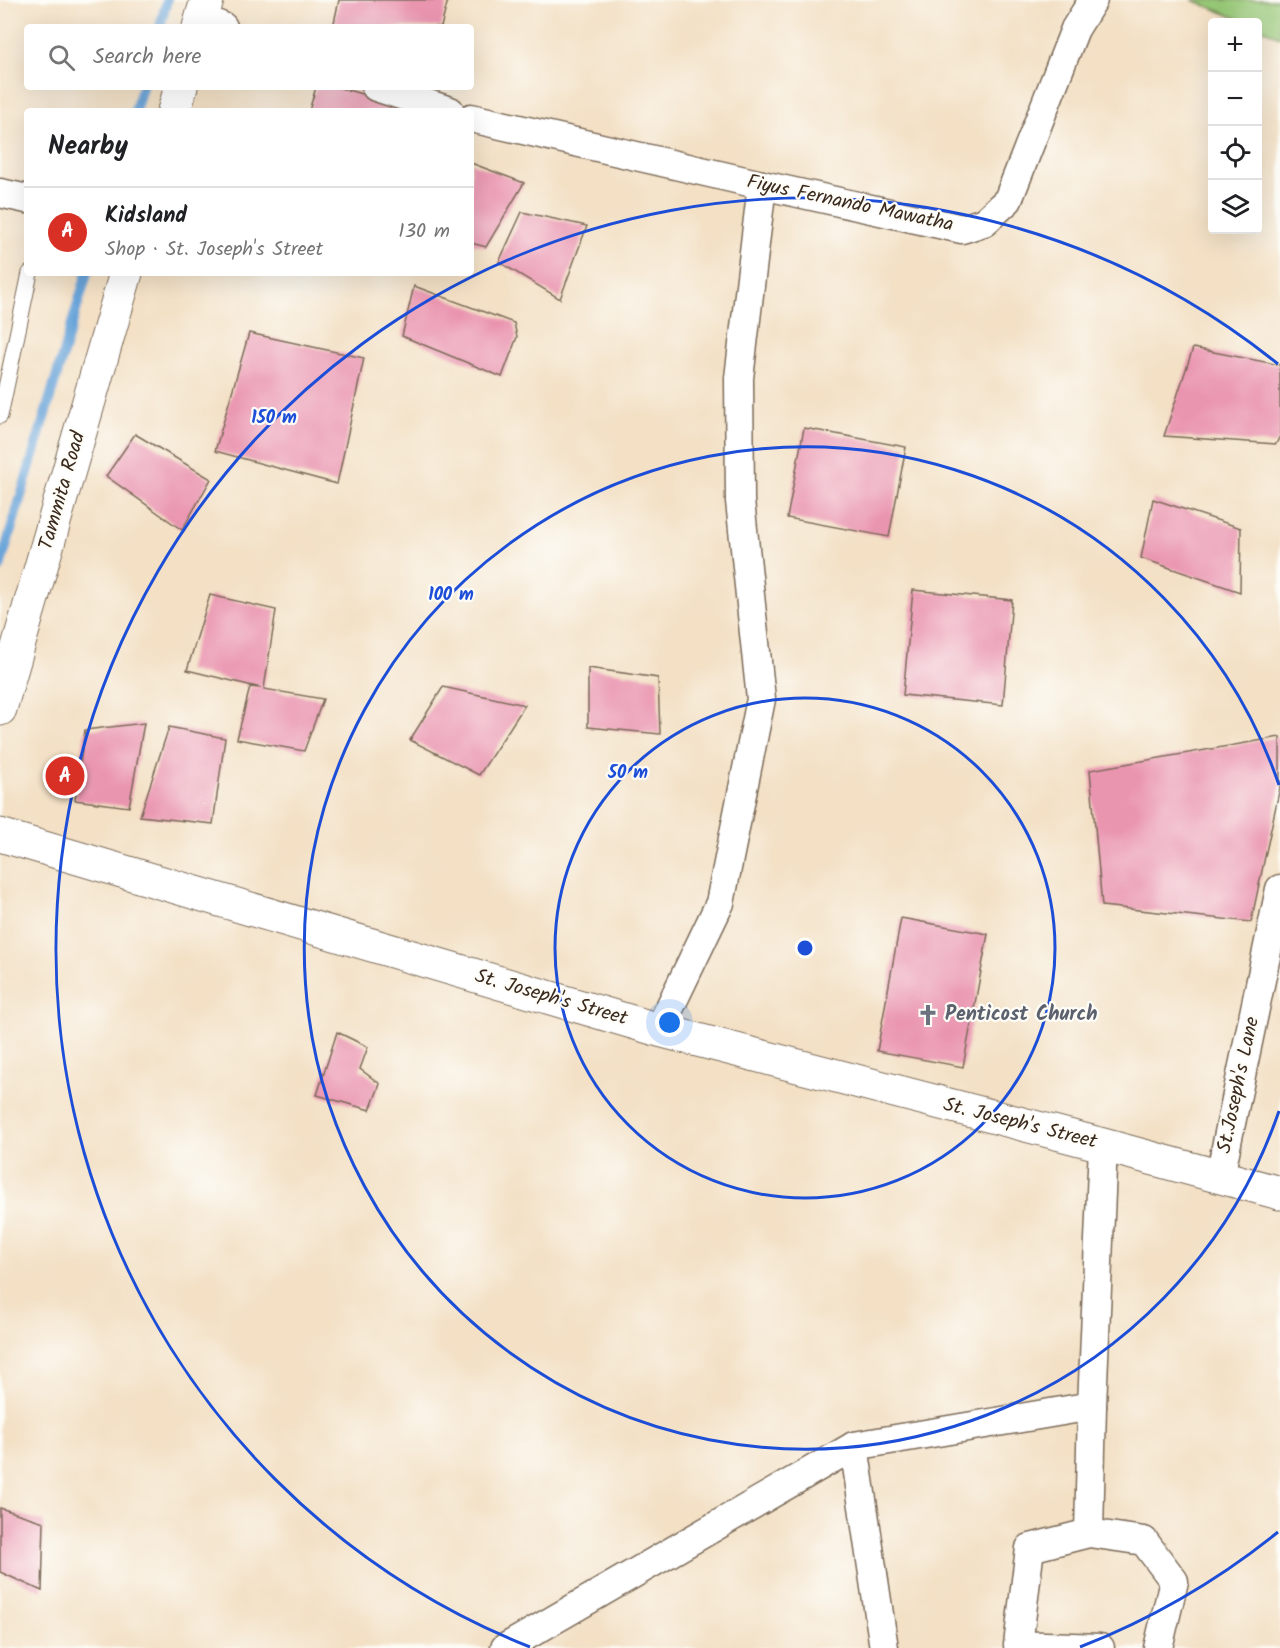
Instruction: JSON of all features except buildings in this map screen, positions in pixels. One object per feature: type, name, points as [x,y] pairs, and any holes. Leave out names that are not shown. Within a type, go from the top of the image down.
[{"type":"main road","points":[[175,108],[180,90]]},
{"type":"main road","name":"Tammita Road","points":[[0,709],[125,276]]},
{"type":"main road","name":"St. Joseph's Street","points":[[2,843],[659,1030],[1280,1192]]},
{"type":"street","name":"Fiyus Fernando Mawatha","points":[[474,119],[962,229],[984,222],[1008,200],[1075,29],[1093,0]]},
{"type":"street","points":[[385,90],[441,108]]},
{"type":"street","points":[[659,1030],[720,903],[761,699],[740,501],[739,378],[762,185]]},
{"type":"street","points":[[0,193],[24,198]]},
{"type":"street","name":"St.Joseph's Lane","points":[[1220,1176],[1280,889]]},
{"type":"street","points":[[1089,1533],[1103,1145]]},
{"type":"street","points":[[505,1648],[854,1446],[1092,1406]]},
{"type":"street","points":[[854,1446],[884,1648]]},
{"type":"street","points":[[1100,1648],[1018,1645],[1030,1548],[1089,1533],[1144,1542],[1174,1581],[1158,1648]]},
{"type":"lane","points":[[0,416],[29,276]]},
{"type":"green space","points":[[1192,0],[1280,0],[1280,37],[1262,29],[1262,18],[1236,18]]},
{"type":"waterway","points":[[161,24],[167,0]]},
{"type":"waterway","points":[[136,108],[141,90]]},
{"type":"waterway","points":[[0,567],[86,276]]},
{"type":"place","name":"Kidsland","points":[[65,776]]},
{"type":"place","name":"Penticost Church","points":[[928,1015]]}]
